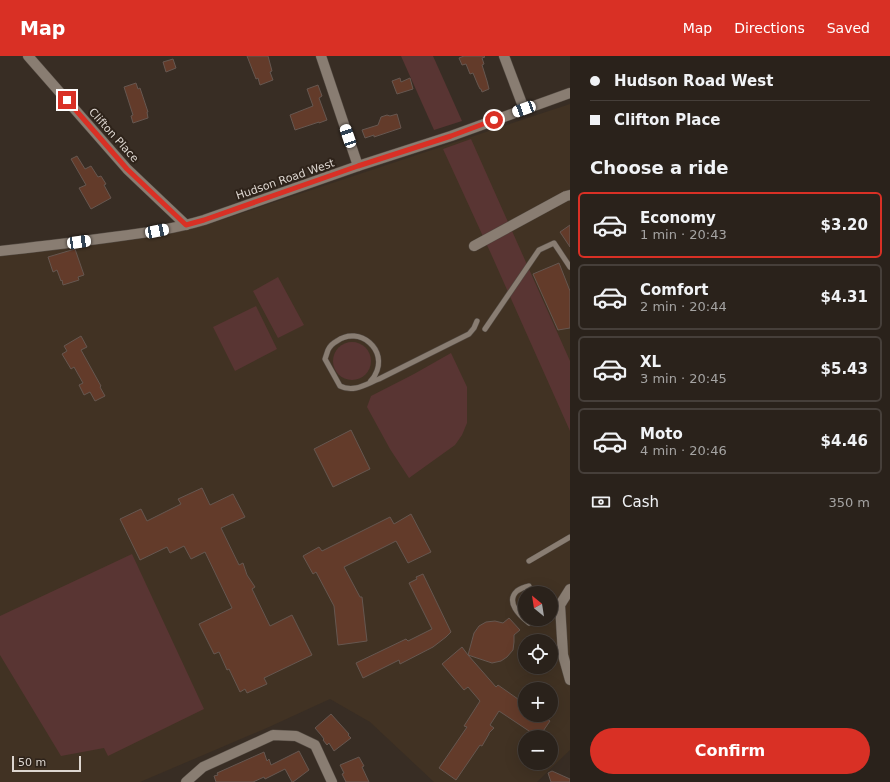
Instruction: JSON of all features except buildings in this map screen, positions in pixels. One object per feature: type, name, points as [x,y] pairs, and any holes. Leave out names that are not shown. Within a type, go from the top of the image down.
[{"type":"street","name":"Clifton Place","points":[[28,56],[127,169],[186,225]]},
{"type":"street","points":[[321,56],[358,166]]},
{"type":"street","points":[[504,56],[524,109]]},
{"type":"street","name":"Hudson Road West","points":[[0,251],[110,238],[186,225],[451,136],[570,93]]},
{"type":"street","points":[[474,246],[570,195]]},
{"type":"street","points":[[570,589],[560,605],[563,655],[570,680]]},
{"type":"street","points":[[186,782],[202,767],[273,735],[296,736],[315,746],[332,782]]},
{"type":"lane","points":[[484,329],[539,250],[554,243],[570,267]]},
{"type":"lane","points":[[370,382],[378,367],[376,351],[371,344],[356,336],[344,337],[333,343],[328,350],[326,359],[340,386],[353,389],[362,387],[379,379],[469,334],[477,321]]},
{"type":"lane","points":[[529,561],[570,537]]},
{"type":"lane","points":[[518,591],[512,599],[513,605],[518,612]]},
{"type":"shaded area","points":[[401,56],[433,56],[462,121],[434,130]]},
{"type":"shaded area","points":[[570,104],[570,750],[558,762],[558,730],[518,730],[518,770],[549,770],[537,782],[434,782],[370,722],[330,699],[269,727],[140,782],[0,782],[0,253],[132,240],[209,224]]},
{"type":"shaded area","points":[[471,139],[570,361],[570,431],[443,149]]},
{"type":"shaded area","points":[[278,277],[304,325],[278,338],[253,291]]},
{"type":"shaded area","points":[[256,306],[277,349],[235,371],[213,327]]},
{"type":"shaded area","points":[[348,342],[356,342],[366,347],[370,354],[370,368],[366,375],[356,380],[348,380],[338,375],[336,372],[333,365],[333,357],[338,347],[341,345]]},
{"type":"shaded area","points":[[451,353],[467,387],[467,423],[462,435],[455,445],[409,478],[390,449],[367,407],[371,396]]},
{"type":"shaded area","points":[[132,554],[204,709],[108,756],[104,748],[61,756],[0,655],[0,616]]},
{"type":"route","points":[[67,100],[127,169],[186,225],[451,136],[494,120]]}]
